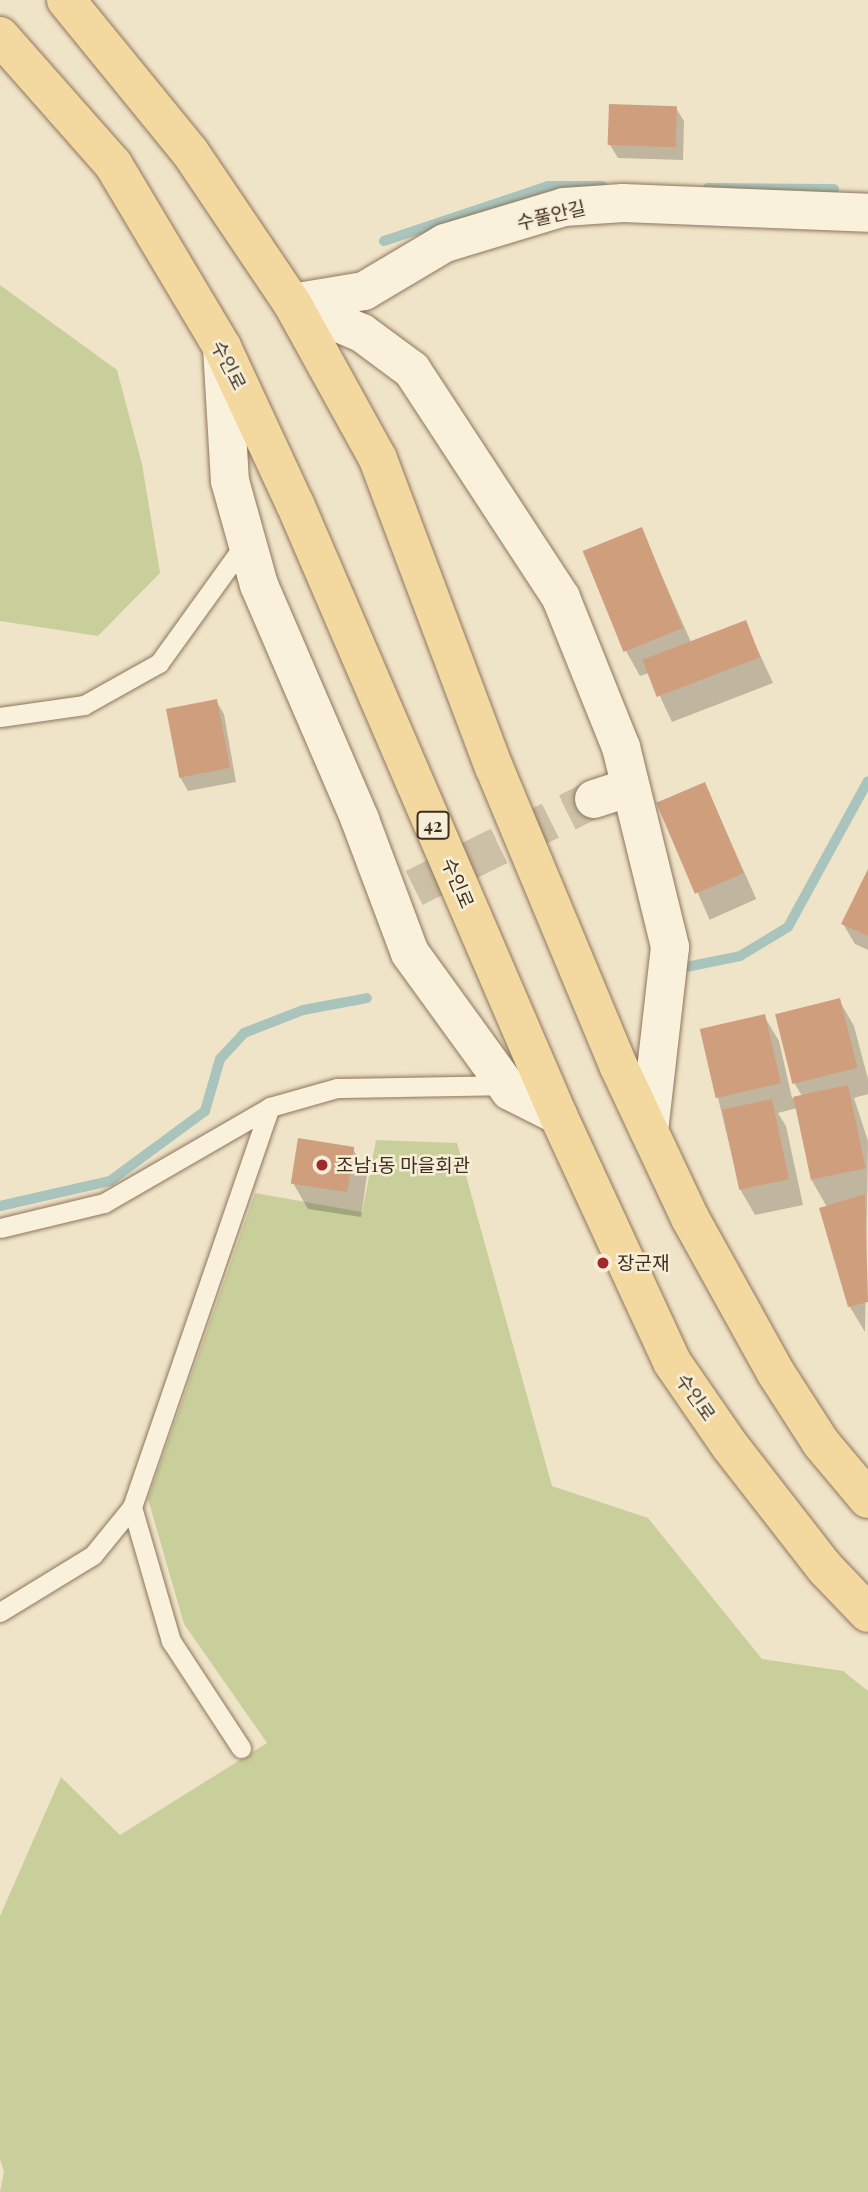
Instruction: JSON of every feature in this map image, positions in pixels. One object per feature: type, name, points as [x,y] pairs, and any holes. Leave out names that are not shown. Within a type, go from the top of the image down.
[{"type":"main road","points":[[66,0],[190,152],[292,303],[378,460],[494,767],[649,1131],[690,1218],[776,1373],[821,1443],[868,1499]]},
{"type":"main road","name":"수인로","points":[[0,36],[113,164],[222,347],[295,504],[558,1115],[672,1362],[730,1446],[825,1569],[868,1613]]},
{"type":"street","name":"수풀안길","points":[[292,303],[364,292],[445,243],[564,207],[623,202],[868,213]]},
{"type":"street","points":[[292,303],[362,333],[412,370],[561,598],[621,747],[670,947],[649,1131]]},
{"type":"street","points":[[222,347],[230,481],[259,585],[401,893],[410,953],[505,1085],[558,1115]]},
{"type":"street","points":[[594,799],[631,787]]},
{"type":"lane","points":[[0,717],[84,705],[159,663],[247,541]]},
{"type":"lane","points":[[0,1228],[104,1203],[270,1107],[337,1088],[505,1085]]},
{"type":"lane","points":[[0,1612],[93,1555],[132,1507],[270,1107]]},
{"type":"lane","points":[[132,1507],[171,1640],[241,1748]]},
{"type":"green space","points":[[0,285],[117,370],[142,464],[160,573],[98,636],[0,621]]},
{"type":"green space","points":[[376,1140],[457,1143],[552,1486],[648,1518],[762,1659],[843,1671],[868,1691],[868,2192],[0,2192],[4,2172],[0,2159],[0,1916],[61,1777],[120,1835],[267,1743],[184,1624],[148,1499],[255,1193],[362,1212]]},
{"type":"building","points":[[609,104],[677,106],[676,147],[608,145]]},
{"type":"building","points":[[642,527],[683,628],[623,652],[583,551]]},
{"type":"building","points":[[746,620],[760,657],[657,697],[642,660]]},
{"type":"building","points":[[217,699],[230,768],[179,778],[166,709]]},
{"type":"building","points":[[705,782],[744,873],[695,894],[656,803]]},
{"type":"building","points":[[868,869],[868,936],[841,924]]},
{"type":"building","points":[[840,998],[857,1068],[792,1084],[775,1014]]},
{"type":"building","points":[[765,1014],[781,1083],[716,1098],[700,1029]]},
{"type":"building","points":[[848,1085],[866,1168],[811,1180],[793,1097]]},
{"type":"building","points":[[772,1099],[789,1179],[739,1190],[722,1110]]},
{"type":"building","name":"조남1동 마을회관","points":[[298,1138],[354,1147],[347,1192],[291,1183]]},
{"type":"building","points":[[865,1194],[868,1302],[848,1307],[819,1208]]},
{"type":"waterway","points":[[384,241],[548,186],[602,186]]},
{"type":"waterway","points":[[708,188],[834,189]]},
{"type":"waterway","points":[[686,967],[740,956],[788,927],[868,781]]},
{"type":"waterway","points":[[0,1206],[110,1181],[205,1111],[220,1059],[244,1033],[303,1010],[367,998]]},
{"type":"tunnel","points":[[414,888],[594,799]]},
{"type":"place","name":"조남1동 마을회관","points":[[322,1165]]},
{"type":"place","name":"장군재","points":[[603,1263]]}]
